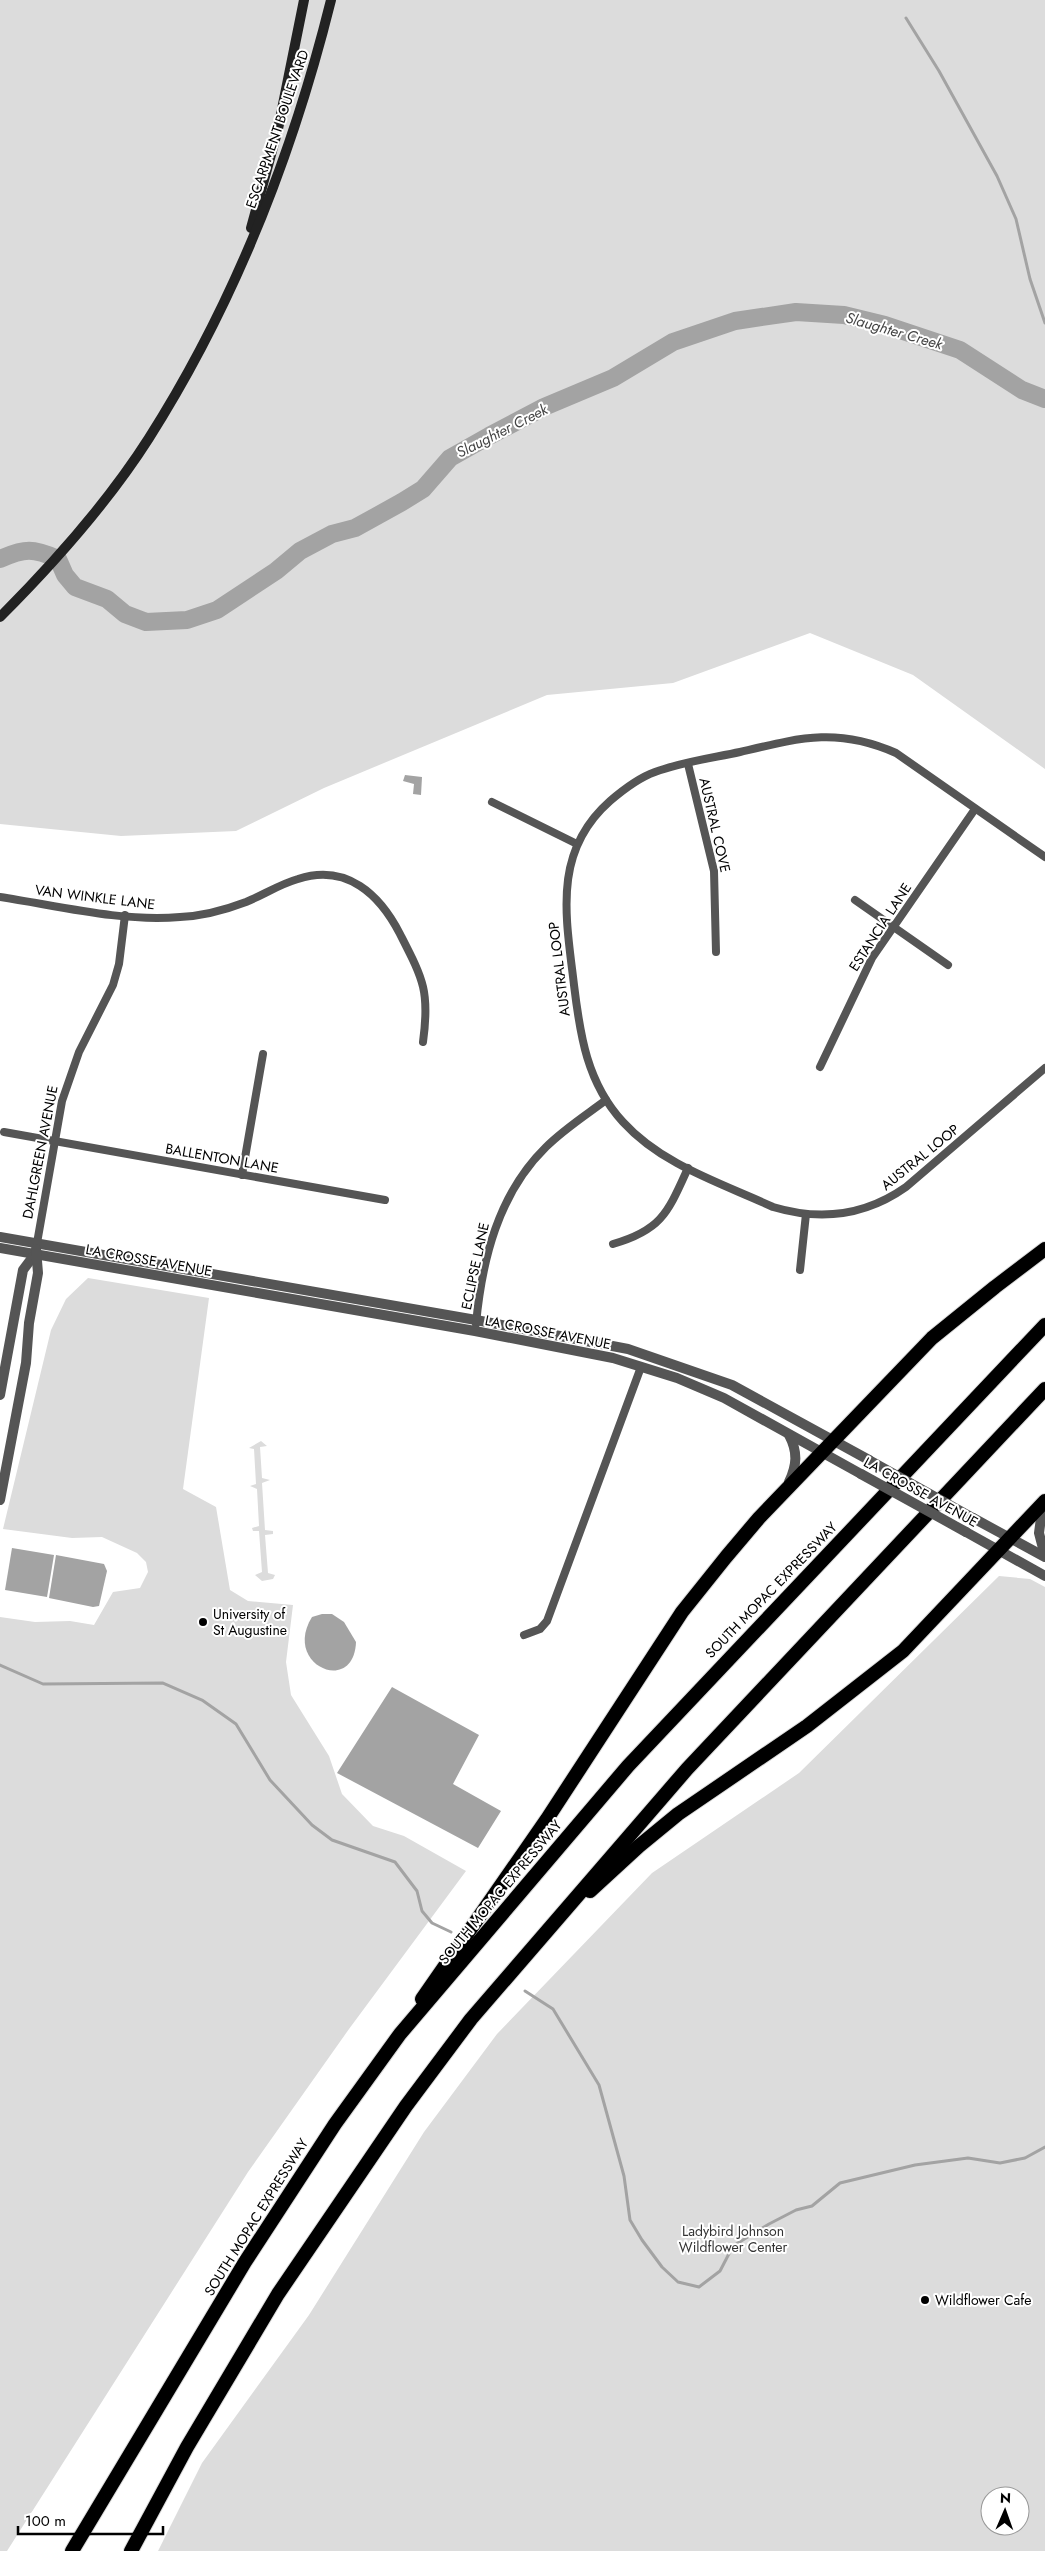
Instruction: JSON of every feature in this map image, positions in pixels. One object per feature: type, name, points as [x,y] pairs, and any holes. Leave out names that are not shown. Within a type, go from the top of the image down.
[{"type":"highway","points":[[400,2034],[434,1979],[547,1819],[682,1612],[758,1518],[824,1453],[932,1338],[994,1287],[1045,1249]]},
{"type":"highway","name":"SOUTH MOPAC EXPRESSWAY","points":[[72,2551],[246,2262],[335,2124],[400,2034],[628,1766],[740,1645],[1045,1324]]},
{"type":"highway","points":[[131,2551],[187,2447],[273,2303],[324,2223],[443,2056],[634,1829],[744,1706],[1045,1389]]},
{"type":"highway","points":[[551,1926],[639,1846],[678,1814],[807,1726],[903,1651],[1044,1502]]},
{"type":"main road","name":"ESCARPMENT BOULEVARD","points":[[240,264],[266,181],[304,0]]},
{"type":"main road","name":"ESCARPMENT BOULEVARD","points":[[0,618],[58,558],[100,506],[149,439],[199,353],[254,237],[289,143],[322,40],[331,0]]},
{"type":"street","name":"AUSTRAL LOOP","points":[[1045,857],[896,753],[874,744],[839,737],[814,736],[656,772],[626,788],[602,808],[577,844],[566,882],[565,914],[584,1050],[606,1100],[621,1121],[653,1150],[688,1168],[773,1206],[806,1214],[844,1214],[872,1206],[894,1196],[1045,1068]]},
{"type":"street","name":"AUSTRAL COVE","points":[[688,764],[714,871],[716,952]]},
{"type":"street","points":[[492,802],[577,844]]},
{"type":"street","name":"ESTANCIA LANE","points":[[820,1067],[867,967],[975,809]]},
{"type":"street","name":"VAN WINKLE LANE","points":[[0,897],[125,915],[166,918],[208,913],[246,902],[306,877],[335,877],[354,883],[372,894],[384,906],[421,974],[427,1005],[423,1042]]},
{"type":"street","points":[[855,900],[948,965]]},
{"type":"street","name":"DAHLGREEN AVENUE","points":[[0,1500],[26,1363],[29,1323],[38,1273],[35,1254],[62,1101],[74,1066],[113,985],[119,964],[125,915]]},
{"type":"street","points":[[242,1175],[263,1054]]},
{"type":"street","name":"ECLIPSE LANE","points":[[475,1331],[489,1245],[512,1189],[527,1167],[546,1146],[606,1100]]},
{"type":"street","name":"BALLENTON LANE","points":[[4,1132],[385,1200]]},
{"type":"street","points":[[613,1244],[640,1235],[662,1218],[669,1208],[688,1168]]},
{"type":"street","points":[[800,1270],[806,1214]]},
{"type":"street","name":"LA CROSSE AVENUE","points":[[0,1236],[589,1340],[657,1358],[732,1385],[1045,1556]]},
{"type":"street","name":"LA CROSSE AVENUE","points":[[0,1248],[475,1331],[598,1354],[641,1367],[724,1398],[1045,1576]]},
{"type":"street","name":"DAHLGREEN AVENUE","points":[[0,1395],[23,1270],[35,1254]]},
{"type":"street","points":[[524,1635],[540,1630],[547,1621],[641,1367]]},
{"type":"street","points":[[785,1492],[796,1468],[795,1447],[788,1434]]},
{"type":"street","points":[[1044,1502],[1040,1535],[1045,1556]]},
{"type":"green space","points":[[0,0],[1045,0],[1045,769],[913,675],[810,633],[673,683],[547,695],[324,788],[236,831],[121,836],[0,824]]},
{"type":"green space","points":[[88,1278],[209,1298],[183,1489],[216,1507],[230,1590],[248,1601],[293,1605],[286,1662],[291,1695],[329,1756],[342,1794],[373,1826],[404,1836],[466,1871],[349,2029],[248,2172],[7,2551],[0,2551],[0,1617],[35,1622],[70,1621],[94,1625],[113,1592],[140,1588],[148,1572],[146,1562],[137,1553],[102,1537],[72,1538],[3,1529],[51,1330],[66,1299]]},
{"type":"green space","points":[[261,1441],[267,1446],[260,1447],[262,1478],[270,1480],[262,1483],[265,1530],[273,1531],[273,1534],[265,1535],[268,1573],[275,1575],[273,1579],[262,1581],[255,1575],[262,1572],[259,1531],[253,1531],[252,1528],[259,1526],[257,1489],[250,1486],[256,1484],[254,1449],[249,1448]]},
{"type":"green space","name":"Ladybird Johnson Wildflower Center","points":[[999,1576],[1030,1579],[1045,1587],[1045,2551],[158,2551],[202,2463],[309,2315],[424,2132],[497,2034],[652,1873],[799,1773]]},
{"type":"shaded area","points":[[405,775],[422,777],[421,795],[413,794],[414,784],[403,781]]},
{"type":"shaded area","points":[[12,1548],[54,1555],[47,1597],[5,1590]]},
{"type":"shaded area","points":[[56,1555],[104,1564],[107,1571],[99,1606],[93,1607],[49,1598]]},
{"type":"shaded area","points":[[332,1614],[344,1622],[356,1642],[352,1658],[344,1668],[333,1670],[322,1668],[312,1660],[306,1649],[305,1634],[312,1617]]},
{"type":"shaded area","points":[[392,1687],[479,1735],[453,1784],[501,1811],[478,1848],[337,1773]]},
{"type":"waterway","points":[[906,18],[939,71],[997,176],[1016,219],[1030,279],[1045,323]]},
{"type":"waterway","name":"Slaughter Creek","points":[[0,559],[23,551],[42,553],[58,559],[65,575],[75,587],[107,599],[125,614],[146,622],[187,620],[217,610],[276,571],[300,551],[332,534],[355,528],[402,502],[423,489],[450,458],[489,436],[544,407],[613,378],[673,342],[735,321],[796,312],[844,315],[885,325],[960,350],[1022,390],[1045,399]]},
{"type":"waterway","points":[[0,1665],[43,1684],[163,1683],[202,1700],[236,1724],[270,1780],[312,1825],[332,1840],[395,1862],[417,1891],[422,1911],[432,1923],[451,1932]]},
{"type":"waterway","points":[[525,1991],[553,2009],[599,2085],[624,2176],[630,2220],[662,2267],[678,2282],[699,2287],[720,2271],[733,2246],[796,2210],[812,2206],[840,2183],[915,2165],[968,2158],[1000,2163],[1025,2158],[1045,2147]]},
{"type":"place","name":"University of St Augustine","points":[[203,1622]]},
{"type":"place","name":"Wildflower Cafe","points":[[925,2300]]}]
